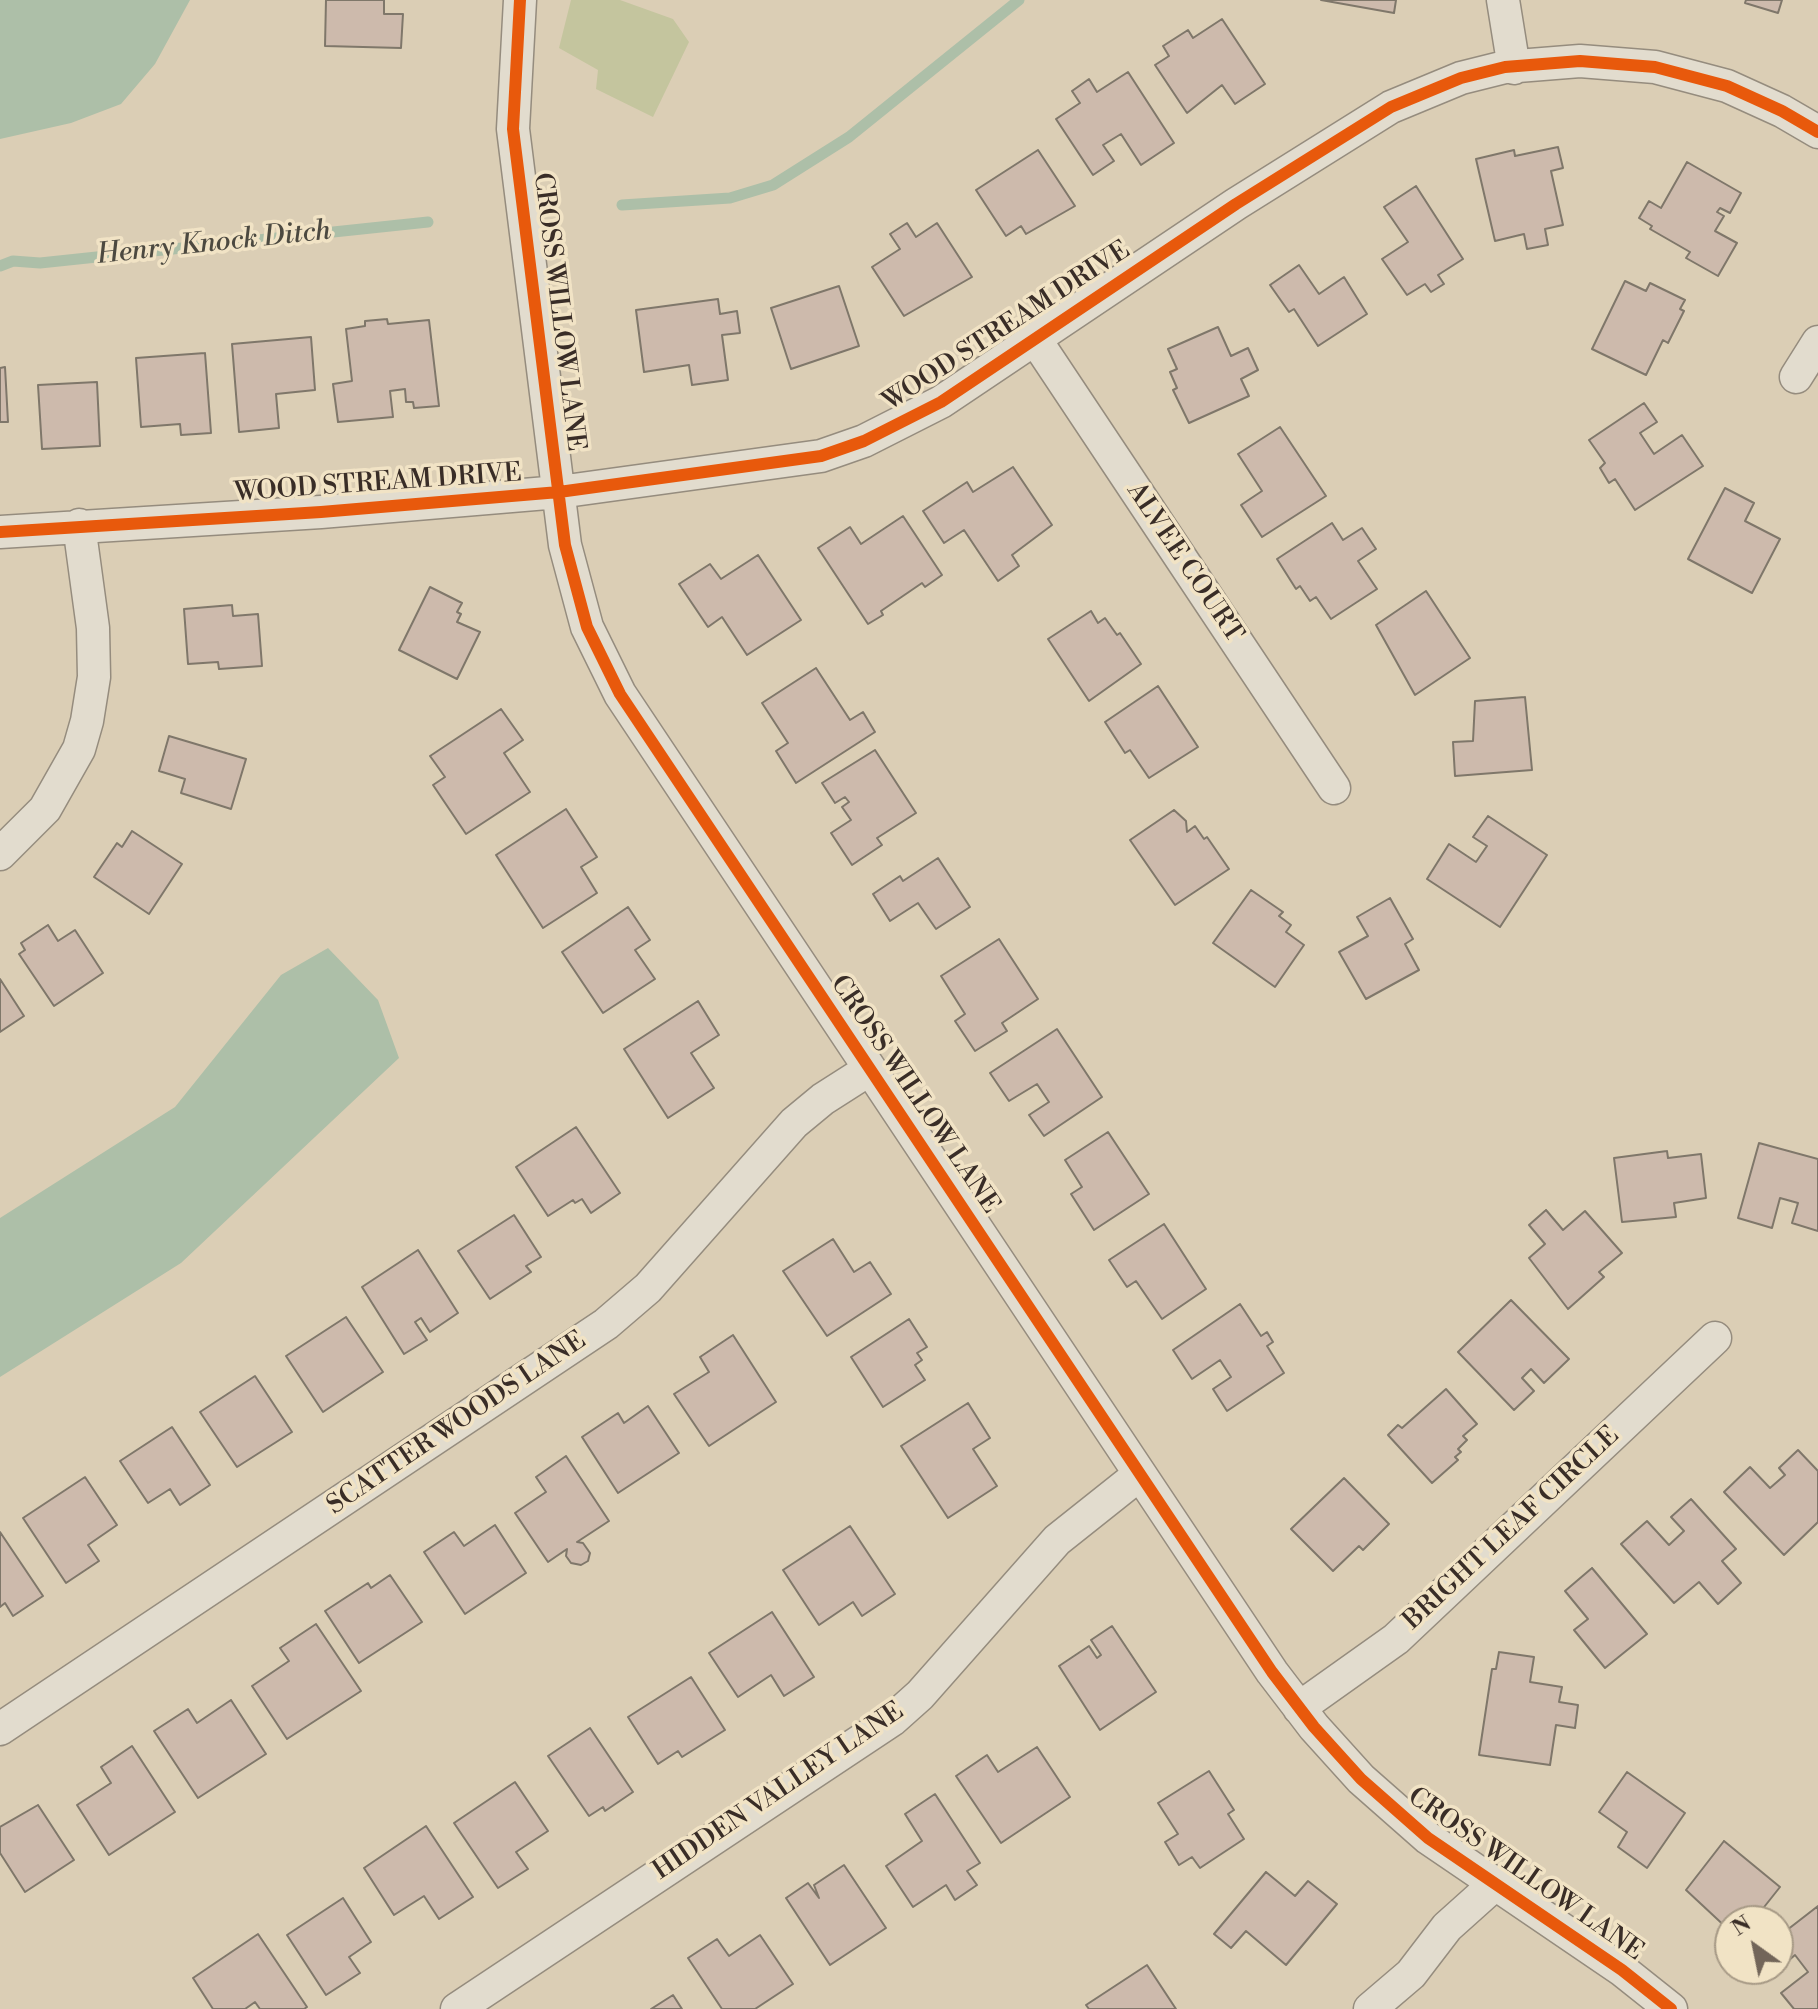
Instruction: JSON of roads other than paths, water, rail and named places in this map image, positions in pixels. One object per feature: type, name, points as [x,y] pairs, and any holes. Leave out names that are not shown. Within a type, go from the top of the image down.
[{"type":"street","name":"CROSS WILLOW LANE","points":[[520,0],[513,129],[571,572],[600,658],[628,706],[1299,1708],[1326,1742],[1388,1805],[1456,1859],[1622,1970],[1671,2009]]},
{"type":"street","points":[[1503,0],[1514,68]]},
{"type":"street","name":"WOOD STREAM DRIVE","points":[[0,532],[321,512],[559,492],[821,456],[905,423],[1391,107],[1461,78],[1565,61],[1655,67],[1755,98],[1818,132]]},
{"type":"street","name":"ALVEE COURT","points":[[1035,339],[1334,788]]},
{"type":"street","points":[[1796,377],[1818,342]]},
{"type":"street","points":[[0,854],[45,809],[79,749],[87,721],[94,677],[93,628],[79,525]]},
{"type":"street","name":"SCATTER WOODS LANE","points":[[0,1729],[606,1324],[648,1288],[794,1123],[823,1099],[870,1069]]},
{"type":"street","name":"BRIGHT LEAF CIRCLE","points":[[1299,1708],[1396,1639],[1715,1338]]},
{"type":"street","name":"HIDDEN VALLEY LANE","points":[[457,2009],[892,1720],[920,1695],[1057,1540],[1095,1506],[1140,1474]]},
{"type":"street","points":[[1370,2009],[1411,1974],[1447,1927],[1495,1884]]},
{"type":"waterway","name":"Henry Knock Ditch","points":[[622,205],[730,198],[773,185],[849,137],[1019,0]]},
{"type":"waterway","name":"Henry Knock Ditch","points":[[0,266],[13,261],[40,263],[428,222]]}]
